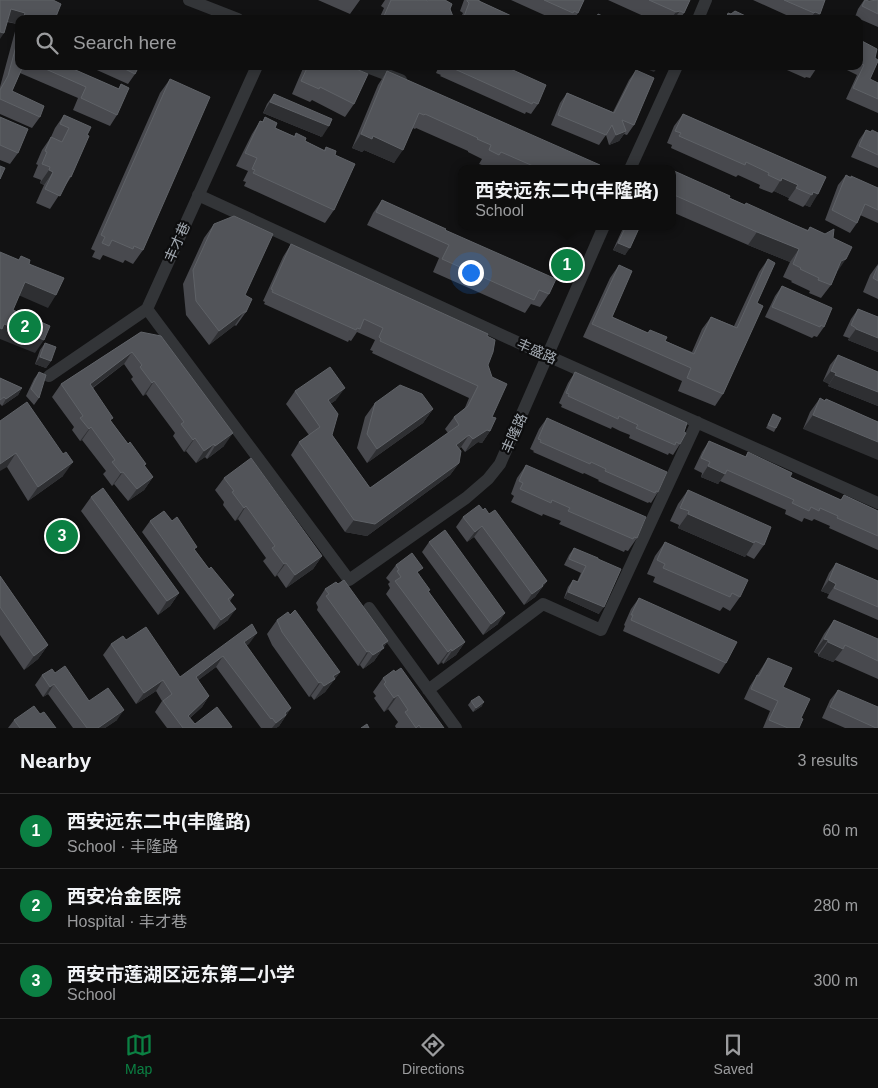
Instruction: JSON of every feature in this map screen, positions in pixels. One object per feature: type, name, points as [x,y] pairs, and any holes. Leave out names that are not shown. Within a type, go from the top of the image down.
[{"type":"street","points":[[189,0],[228,15]]},
{"type":"street","points":[[700,15],[706,0]]},
{"type":"street","name":"丰才巷","points":[[147,309],[255,70]]},
{"type":"street","points":[[374,70],[412,85]]},
{"type":"street","points":[[632,165],[675,70]]},
{"type":"street","name":"丰盛路","points":[[198,195],[548,356],[878,502]]},
{"type":"street","name":"丰隆路","points":[[147,309],[349,580],[459,503],[488,480],[500,464],[602,230]]},
{"type":"street","points":[[49,376],[147,309]]},
{"type":"street","points":[[428,690],[543,604],[601,630],[697,422]]},
{"type":"street","points":[[368,608],[456,728]]},
{"type":"building","points":[[0,0],[53,0],[61,4],[57,15],[24,15],[25,13],[11,9],[4,33],[0,32]]},
{"type":"building","points":[[391,0],[445,0],[452,4],[450,9],[452,15],[384,15]]},
{"type":"building","points":[[479,0],[509,15],[464,15],[469,3],[467,1]]},
{"type":"building","points":[[544,0],[584,0],[578,13],[574,11],[573,13]]},
{"type":"building","points":[[649,0],[690,0],[684,13],[676,12]]},
{"type":"building","points":[[784,0],[825,0],[820,14]]},
{"type":"building","points":[[865,0],[878,0],[878,14],[862,6]]},
{"type":"building","points":[[735,11],[744,15],[727,15]]},
{"type":"building","points":[[863,42],[877,49],[875,58],[878,61],[870,79],[878,83],[878,99],[853,88],[864,65]]},
{"type":"building","points":[[15,50],[15,70],[21,70],[12,91],[44,106],[40,117],[0,99],[0,90],[8,76]]},
{"type":"building","points":[[48,70],[76,70],[119,89],[121,84],[129,88],[117,115],[81,98],[86,87]]},
{"type":"building","points":[[127,70],[137,70],[135,74]]},
{"type":"building","points":[[306,70],[358,70],[368,74],[354,104],[320,87],[319,89],[301,81]]},
{"type":"building","points":[[457,70],[513,70],[546,85],[538,104],[533,102],[532,104]]},
{"type":"building","points":[[636,70],[654,78],[634,125],[622,120],[626,131],[616,135],[612,125],[606,135],[558,115],[567,93],[614,113]]},
{"type":"building","points":[[387,71],[600,165],[531,165],[501,152],[499,155],[489,150],[491,145],[478,138],[419,113],[403,150],[373,136],[372,139],[361,134]]},
{"type":"building","points":[[170,79],[210,97],[143,250],[134,246],[133,249],[112,240],[109,246],[102,243],[105,237],[101,235]]},
{"type":"building","points":[[274,94],[332,119],[329,126],[270,102]]},
{"type":"building","points":[[683,114],[826,177],[818,194],[813,192],[812,195],[796,188],[798,185],[782,178],[781,181],[746,162],[745,165],[679,136],[681,133],[675,131]]},
{"type":"building","points":[[64,115],[91,127],[71,177],[60,196],[45,189],[53,172],[49,170],[50,167],[42,164],[51,137],[62,142],[69,128],[60,124]]},
{"type":"building","points":[[0,117],[28,129],[18,153],[0,145]]},
{"type":"building","points":[[265,117],[277,123],[275,128],[295,137],[296,133],[306,138],[305,141],[325,151],[326,147],[336,151],[335,155],[355,164],[334,210],[253,173],[255,170],[252,169],[257,158],[245,153],[260,121],[263,122]]},
{"type":"building","points":[[866,130],[878,133],[878,155],[859,146]]},
{"type":"building","points":[[0,166],[5,168],[0,179]]},
{"type":"building","points":[[676,172],[730,196],[729,198],[745,205],[746,203],[808,231],[810,227],[825,234],[834,229],[833,238],[852,247],[846,259],[841,261],[831,285],[818,280],[819,278],[793,264],[799,249],[676,196]]},
{"type":"building","points":[[846,175],[878,188],[878,210],[865,204],[857,223],[832,210]]},
{"type":"building","points":[[382,200],[556,279],[549,294],[539,290],[534,300],[442,259],[449,245],[376,212]]},
{"type":"building","points":[[234,216],[273,234],[245,295],[252,299],[246,312],[219,331],[196,301],[193,270],[214,224]]},
{"type":"building","points":[[624,230],[638,230],[630,248],[618,243]]},
{"type":"building","points":[[291,244],[488,334],[487,336],[495,340],[488,365],[492,377],[507,384],[492,417],[496,418],[490,431],[487,430],[473,439],[469,435],[456,445],[461,451],[459,463],[375,524],[354,520],[299,442],[320,427],[295,391],[330,367],[345,388],[328,400],[338,414],[332,435],[370,488],[459,425],[454,417],[468,406],[478,386],[380,341],[379,337],[383,328],[364,319],[360,329],[357,328],[356,330],[272,292],[273,290],[271,289]]},
{"type":"building","points":[[0,252],[19,260],[21,256],[30,260],[29,264],[64,278],[56,295],[25,282],[13,310],[50,326],[44,340],[4,324],[2,329],[0,328]]},
{"type":"building","points":[[768,259],[775,263],[757,303],[763,306],[723,394],[687,378],[691,368],[592,324],[619,265],[632,271],[612,317],[648,333],[650,330],[667,337],[665,341],[694,354],[711,317],[737,328]]},
{"type":"building","points":[[878,266],[878,281],[873,278]]},
{"type":"building","points":[[782,286],[832,308],[824,327],[772,307]]},
{"type":"building","points":[[858,309],[878,317],[878,338],[851,325]]},
{"type":"building","points":[[141,332],[161,336],[233,433],[215,446],[214,444],[204,451],[195,438],[193,440],[181,424],[184,422],[154,381],[152,383],[140,367],[142,365],[132,352],[90,384],[113,418],[110,420],[128,444],[130,442],[153,477],[137,489],[112,462],[115,460],[91,427],[89,429],[80,418],[83,416],[61,384]]},
{"type":"building","points":[[45,343],[56,347],[51,361],[40,357]]},
{"type":"building","points":[[838,355],[878,372],[878,392],[835,375],[836,373],[831,371]]},
{"type":"building","points":[[39,372],[46,375],[39,398],[31,389]]},
{"type":"building","points":[[575,372],[687,423],[684,432],[686,433],[680,444],[676,442],[675,445],[636,428],[638,425],[619,416],[618,419],[568,396],[569,394],[566,393]]},
{"type":"building","points":[[0,378],[22,388],[6,399],[4,397],[0,400]]},
{"type":"building","points":[[400,385],[422,394],[433,409],[377,449],[367,434],[375,403]]},
{"type":"building","points":[[820,398],[878,422],[878,442],[813,415]]},
{"type":"building","points":[[27,402],[63,454],[66,452],[73,462],[38,487],[16,453],[0,464],[0,421]]},
{"type":"building","points":[[773,414],[781,418],[776,428],[768,425]]},
{"type":"building","points":[[547,418],[667,472],[658,492],[656,491],[655,493],[605,471],[606,469],[591,462],[590,464],[540,442],[541,440],[538,439]]},
{"type":"building","points":[[709,441],[746,457],[748,452],[792,473],[790,477],[841,500],[844,495],[878,511],[878,536],[837,518],[838,516],[820,508],[819,511],[811,507],[809,511],[792,503],[794,500],[727,470],[725,474],[708,466],[710,462],[701,458]]},
{"type":"building","points":[[251,458],[322,556],[295,575],[272,548],[275,546],[246,506],[244,508],[232,492],[234,491],[224,478]]},
{"type":"building","points":[[526,465],[646,517],[637,538],[634,537],[633,539],[568,511],[570,508],[552,500],[551,503],[520,489],[523,483],[519,481]]},
{"type":"building","points":[[103,488],[179,593],[167,601],[91,497]]},
{"type":"building","points":[[688,490],[771,527],[764,545],[755,541],[754,543],[688,514],[689,511],[680,508]]},
{"type":"building","points":[[479,505],[483,510],[485,508],[489,514],[495,510],[547,581],[532,594],[482,526],[475,532],[463,517]]},
{"type":"building","points":[[164,511],[172,521],[177,517],[197,547],[194,549],[209,569],[211,567],[234,595],[228,599],[236,609],[221,620],[150,521]]},
{"type":"building","points":[[445,530],[505,613],[491,624],[429,542]]},
{"type":"building","points":[[665,542],[748,580],[740,597],[732,593],[730,597],[663,568],[665,564],[657,560]]},
{"type":"building","points":[[574,548],[621,569],[604,607],[568,592],[573,580],[578,582],[586,566],[569,559]]},
{"type":"building","points":[[412,553],[423,568],[417,572],[430,590],[428,591],[465,642],[452,651],[451,649],[448,652],[395,581],[401,577],[396,565]]},
{"type":"building","points":[[836,563],[878,581],[878,607],[834,588],[836,584],[829,580]]},
{"type":"building","points":[[0,576],[48,645],[34,656],[0,607]]},
{"type":"building","points":[[344,580],[388,641],[382,645],[384,648],[373,655],[369,651],[367,652],[326,596],[329,594],[325,589],[336,582],[338,584]]},
{"type":"building","points":[[639,598],[737,642],[726,663],[631,620],[633,615],[631,615]]},
{"type":"building","points":[[295,610],[340,672],[333,676],[335,679],[324,686],[321,682],[319,683],[282,632],[277,620],[288,612],[290,615]]},
{"type":"building","points":[[834,620],[878,639],[878,661],[845,645],[843,649],[824,639]]},
{"type":"building","points":[[252,624],[257,633],[244,642],[291,708],[276,723],[223,656],[196,677],[209,696],[188,716],[195,724],[217,707],[232,727],[183,728],[163,701],[172,694],[163,680],[144,693],[111,644],[123,636],[126,640],[146,627],[180,677]]},
{"type":"building","points":[[768,658],[792,668],[783,687],[810,699],[801,718],[803,719],[799,728],[788,728],[769,720],[778,701],[751,689]]},
{"type":"building","points":[[65,666],[89,701],[108,688],[124,710],[98,728],[87,728],[54,684],[50,687],[42,675],[52,669],[55,673]]},
{"type":"building","points":[[401,668],[444,728],[421,728],[419,725],[416,728],[405,712],[408,710],[398,695],[394,698],[384,684],[386,682],[383,678],[394,670],[395,672]]},
{"type":"building","points":[[838,690],[878,707],[878,728],[830,707]]},
{"type":"building","points":[[479,696],[484,702],[476,708],[471,701]]},
{"type":"building","points":[[34,706],[40,714],[44,712],[56,728],[20,728],[14,720]]},
{"type":"building","points":[[367,724],[369,728],[361,728]]},
{"type":"place","name":"西安远东二中(丰隆路)","points":[[567,265]]},
{"type":"place","name":"西安冶金医院","points":[[25,327]]},
{"type":"place","name":"西安市莲湖区远东第二小学","points":[[62,536]]}]
